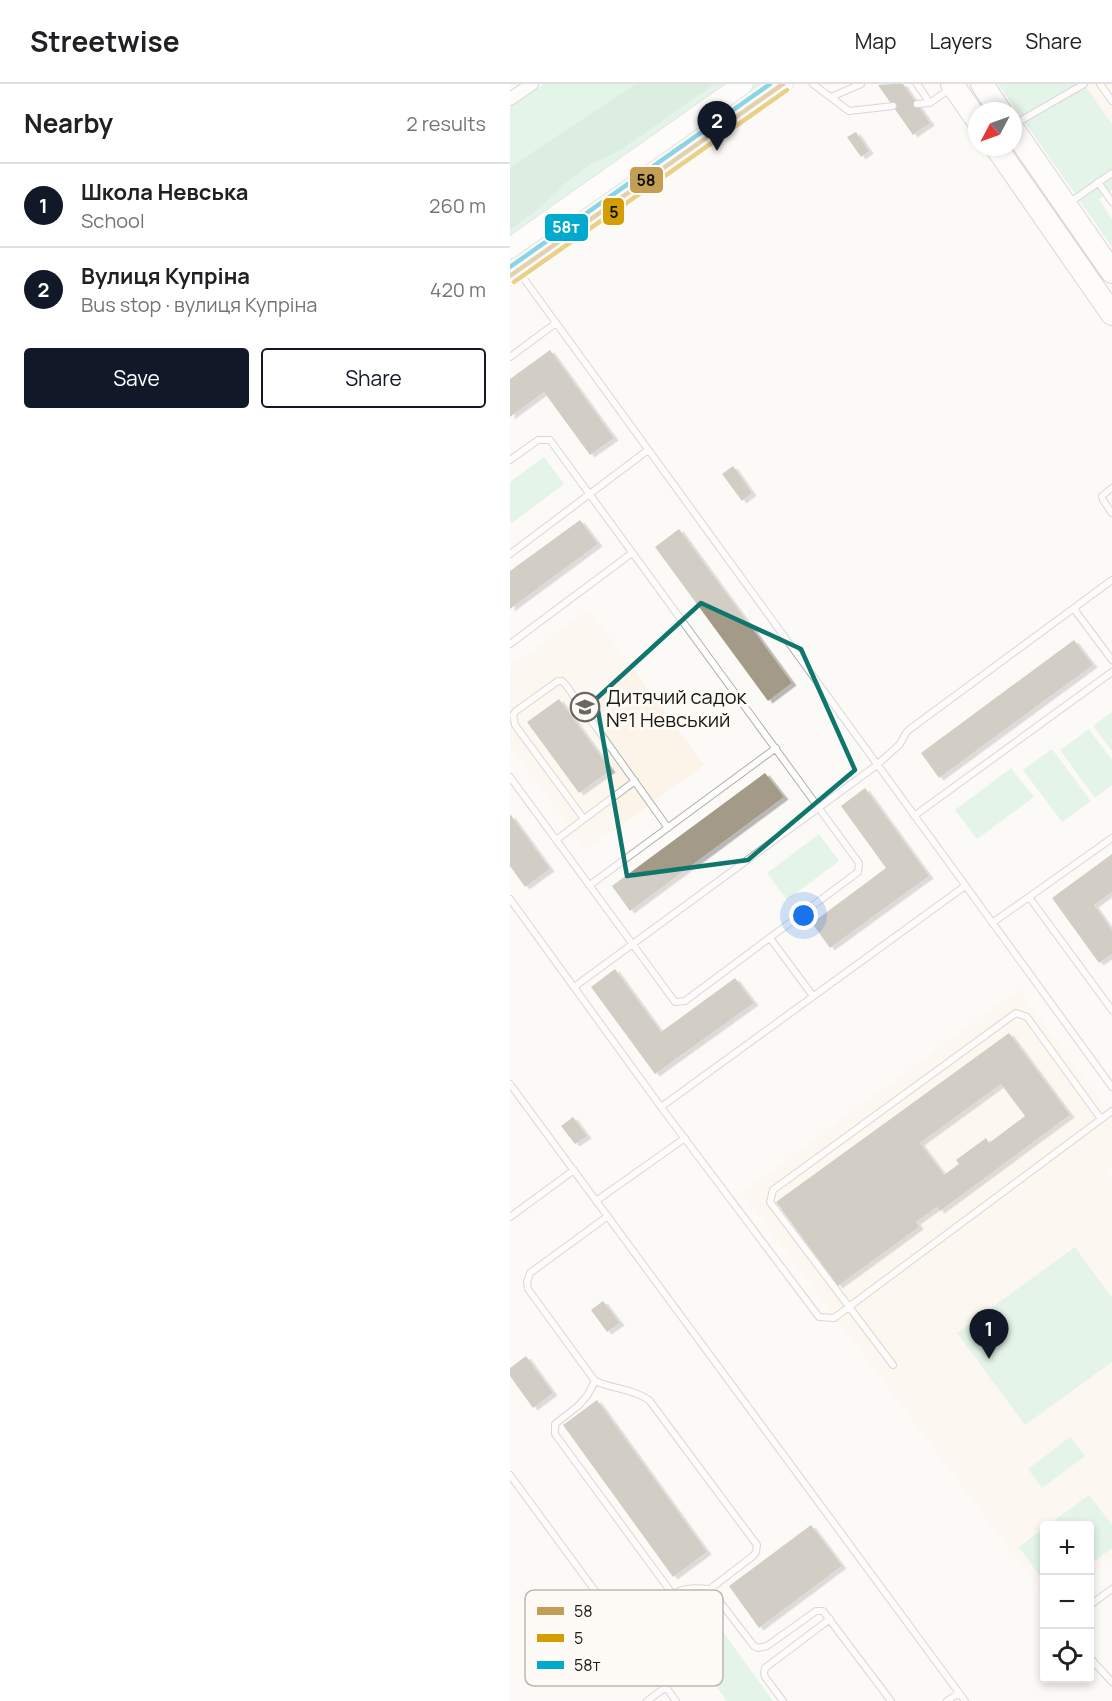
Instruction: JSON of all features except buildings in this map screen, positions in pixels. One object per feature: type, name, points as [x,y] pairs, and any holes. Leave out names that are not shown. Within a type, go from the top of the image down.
[{"type":"highway","points":[[982,84],[994,102]]},
{"type":"highway","points":[[953,85],[968,107]]},
{"type":"highway","points":[[1022,140],[1112,272]]},
{"type":"highway","points":[[1002,156],[1112,314]]},
{"type":"highway","points":[[1069,252],[1089,238]]},
{"type":"main road","points":[[510,248],[743,84]]},
{"type":"main road","points":[[514,273],[783,84]]},
{"type":"street","points":[[510,99],[532,84]]},
{"type":"lane","points":[[813,84],[849,111],[893,106]]},
{"type":"lane","points":[[831,96],[861,84]]},
{"type":"lane","points":[[916,84],[930,103]]},
{"type":"lane","points":[[1022,122],[1084,84]]},
{"type":"lane","points":[[1100,84],[1112,100]]},
{"type":"lane","points":[[917,104],[930,103],[953,85]]},
{"type":"lane","points":[[1066,205],[1112,172]]},
{"type":"lane","points":[[1098,182],[1112,202]]},
{"type":"lane","points":[[514,273],[556,323],[1112,1087]]},
{"type":"lane","points":[[510,357],[556,323]]},
{"type":"lane","points":[[510,460],[538,440],[550,440],[859,863],[858,872],[685,1001],[675,1002],[510,777]]},
{"type":"lane","points":[[510,555],[648,450]]},
{"type":"lane","points":[[1112,488],[1102,496],[1112,513]]},
{"type":"lane","points":[[510,644],[633,553]]},
{"type":"lane","points":[[574,987],[877,765],[900,744],[910,729],[1112,580]]},
{"type":"lane","points":[[1074,609],[1112,660]]},
{"type":"lane","points":[[914,816],[1112,672]]},
{"type":"lane","points":[[584,819],[515,725],[513,716],[516,711],[553,684],[562,681],[668,828]]},
{"type":"lane","points":[[590,885],[776,748]]},
{"type":"lane","points":[[556,840],[635,782]]},
{"type":"lane","points":[[992,923],[1112,838]]},
{"type":"lane","points":[[661,1107],[965,886]]},
{"type":"lane","points":[[1029,897],[1111,1005]]},
{"type":"lane","points":[[510,899],[661,1107],[819,1317],[834,1318],[1112,1111]]},
{"type":"lane","points":[[770,938],[813,996]]},
{"type":"lane","points":[[892,1365],[770,1202],[772,1190],[1016,1013],[1027,1017],[1101,1119]]},
{"type":"lane","points":[[510,1084],[965,1701]]},
{"type":"lane","points":[[596,1201],[685,1138]]},
{"type":"lane","points":[[510,1216],[574,1170]]},
{"type":"lane","points":[[608,1216],[530,1273],[528,1288],[595,1381],[608,1387],[639,1393],[649,1400],[757,1545],[753,1556],[710,1589],[682,1590]]},
{"type":"lane","points":[[595,1381],[587,1396],[578,1406],[555,1424],[555,1434],[670,1590]]},
{"type":"lane","points":[[510,1475],[594,1590]]},
{"type":"lane","points":[[1094,1601],[1112,1588]]},
{"type":"lane","points":[[723,1606],[754,1646],[758,1648],[767,1646],[816,1611],[823,1611],[891,1701]]},
{"type":"lane","points":[[783,1701],[765,1677],[765,1668],[830,1619]]},
{"type":"lane","points":[[1094,1663],[1112,1682]]},
{"type":"lane","points":[[647,1701],[666,1688],[676,1701]]},
{"type":"lane","points":[[947,1701],[959,1693]]},
{"type":"highlighted area","points":[[701,603],[801,649],[855,770],[748,860],[627,876],[596,699]]},
{"type":"shaded area","points":[[1084,84],[1112,84],[1112,124]]},
{"type":"shaded area","name":"Дитячий садок №1 Невський","points":[[589,609],[704,765],[587,850],[510,747],[510,666]]},
{"type":"shaded area","points":[[1019,989],[1112,1116],[1112,1169],[1108,1172],[1112,1177],[1112,1559],[1094,1572],[1094,1521],[1040,1521],[1040,1590],[741,1193]]},
{"type":"green space","points":[[543,84],[635,84],[510,167],[510,107]]},
{"type":"green space","points":[[635,84],[715,84],[618,152],[591,164],[510,230],[510,167]]},
{"type":"green space","points":[[715,84],[729,84],[510,238],[510,230],[591,164],[618,152]]},
{"type":"green space","points":[[753,84],[773,84],[510,269],[510,255]]},
{"type":"green space","points":[[998,84],[1084,84],[1112,124],[1112,190],[1099,199],[1112,219],[1112,247],[1022,118],[1022,102],[1011,102]]},
{"type":"green space","points":[[544,457],[564,484],[512,523],[510,520],[510,482]]},
{"type":"green space","points":[[1112,712],[1112,751],[1093,726]]},
{"type":"green space","points":[[1089,729],[1112,760],[1112,785],[1095,798],[1060,750]]},
{"type":"green space","points":[[1052,749],[1091,801],[1062,822],[1023,770]]},
{"type":"green space","points":[[1011,768],[1034,797],[977,839],[955,810]]},
{"type":"green space","points":[[819,834],[839,861],[787,900],[767,873]]},
{"type":"green space","points":[[1075,1247],[1112,1298],[1112,1362],[1025,1425],[957,1333]]},
{"type":"green space","points":[[1070,1437],[1085,1456],[1042,1488],[1028,1469]]},
{"type":"green space","points":[[1089,1495],[1112,1525],[1112,1548],[1094,1562],[1094,1521],[1053,1521]]},
{"type":"green space","points":[[1040,1531],[1040,1576],[1019,1547]]},
{"type":"green space","points":[[723,1632],[773,1701],[727,1701],[716,1686],[723,1686]]},
{"type":"transit line","name":"58т","points":[[510,267],[770,84]]},
{"type":"transit line","name":"58","points":[[510,276],[783,84]]},
{"type":"transit line","name":"5","points":[[514,282],[787,90]]},
{"type":"place","name":"Вулиця Купріна","points":[[717,151]]},
{"type":"place","name":"Дитячий садок №1 Невський","points":[[585,707]]},
{"type":"place","name":"Школа Невська","points":[[989,1359]]}]
